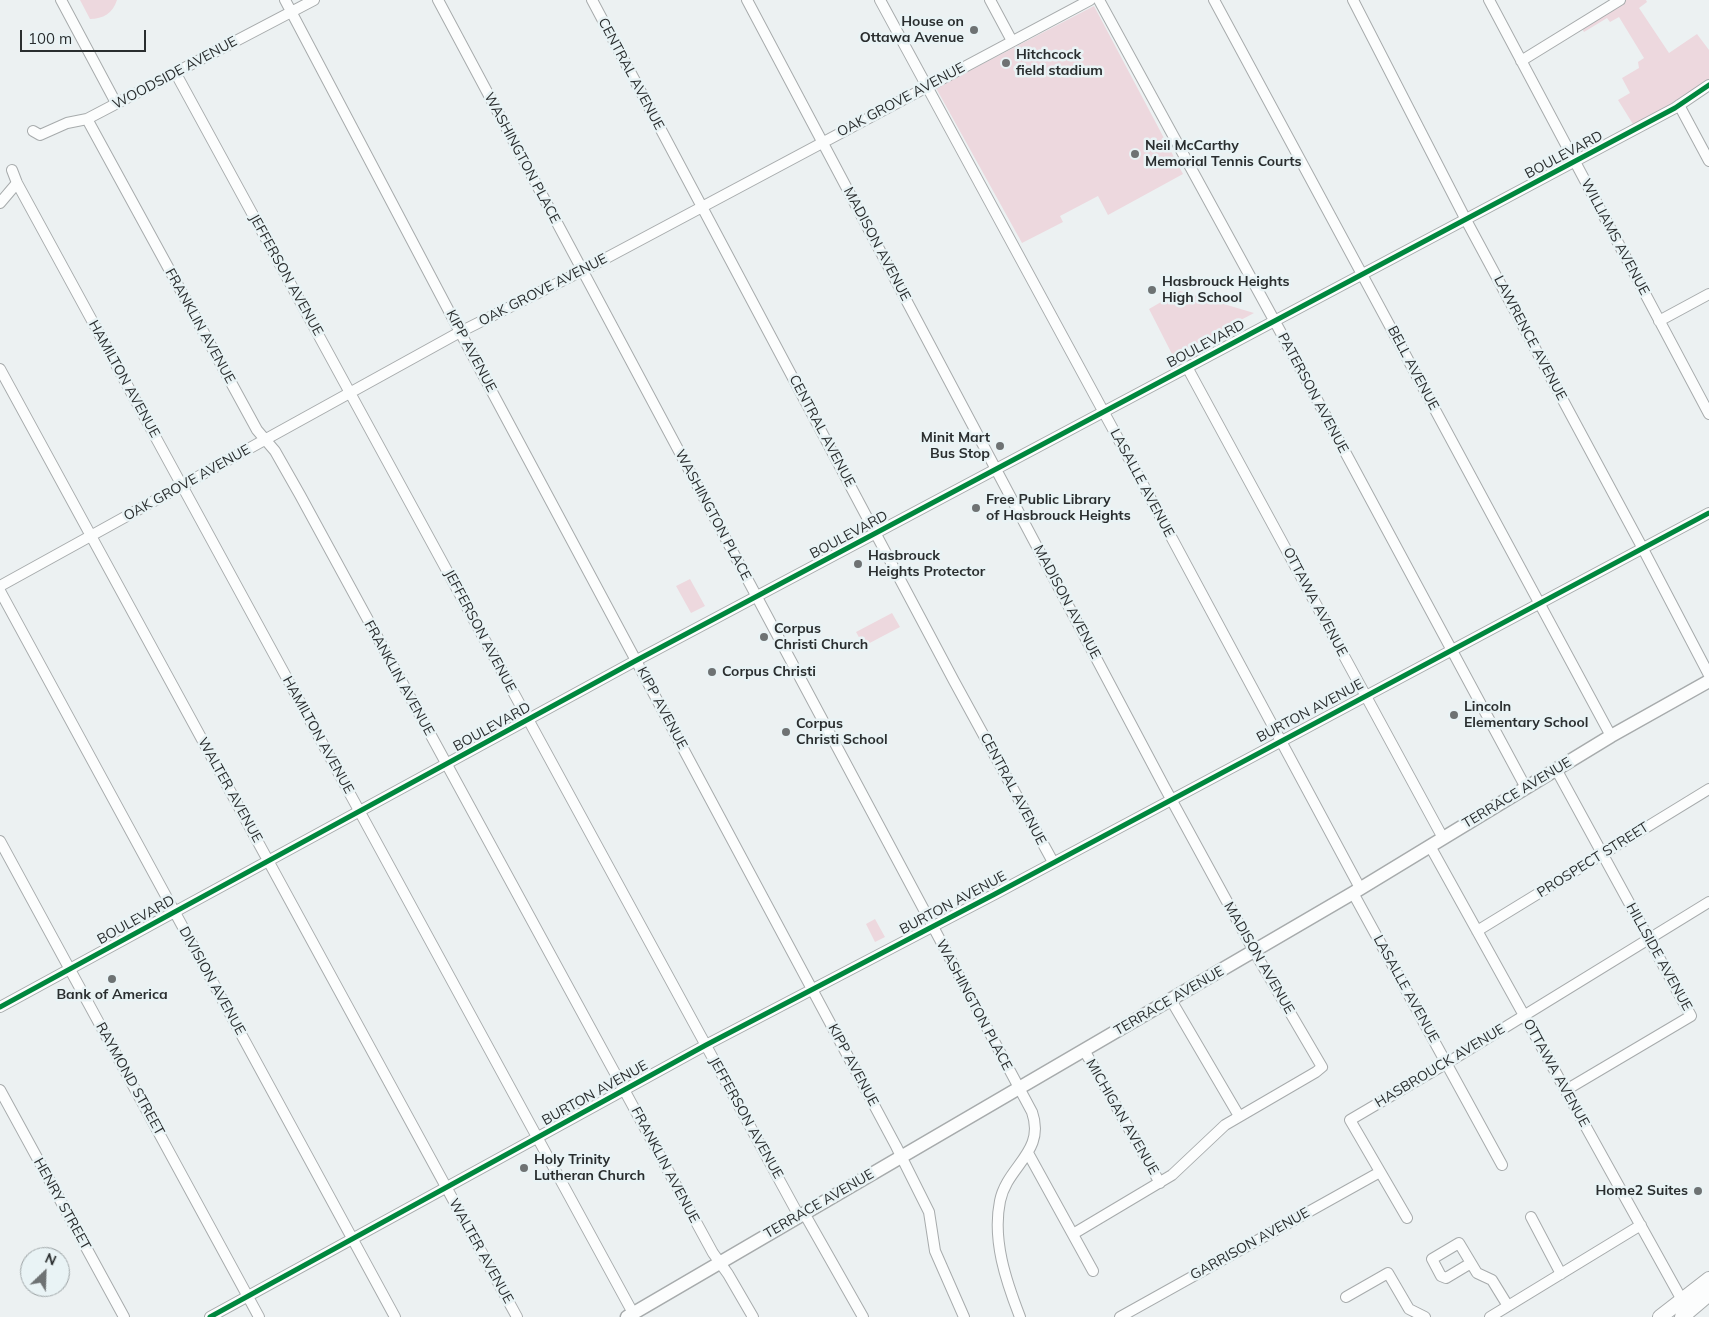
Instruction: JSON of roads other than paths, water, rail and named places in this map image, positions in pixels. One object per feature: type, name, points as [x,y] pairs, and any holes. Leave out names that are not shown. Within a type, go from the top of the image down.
[{"type":"highway","points":[[1660,1317],[1709,1279]]},
{"type":"highway","points":[[1682,1317],[1709,1294]]},
{"type":"main road","name":"TERRACE AVENUE","points":[[630,1315],[1357,891],[1611,736],[1709,681]]},
{"type":"street","points":[[60,0],[116,103]]},
{"type":"street","name":"KIPP AVENUE","points":[[285,0],[460,332],[901,1156],[929,1212],[935,1251],[964,1317]]},
{"type":"street","name":"WOODSIDE AVENUE","points":[[33,131],[40,135],[67,123],[87,119],[314,0]]},
{"type":"street","name":"WASHINGTON PLACE","points":[[438,0],[1035,1120],[1035,1139],[1006,1186],[999,1208],[998,1237],[1000,1252],[1020,1317]]},
{"type":"street","name":"CENTRAL AVENUE","points":[[592,0],[1052,862]]},
{"type":"street","name":"MADISON AVENUE","points":[[747,0],[1254,951],[1322,1067],[1238,1116]]},
{"type":"street","name":"LASALLE AVENUE","points":[[880,0],[1280,740],[1446,1063],[1502,1165]]},
{"type":"street","points":[[990,0],[1012,41]]},
{"type":"street","name":"OAK GROVE AVENUE","points":[[0,586],[460,332],[582,271],[1090,0]]},
{"type":"street","name":"PATERSON AVENUE","points":[[1098,0],[1274,320],[1526,788]]},
{"type":"street","name":"BELL AVENUE","points":[[1214,0],[1611,736]]},
{"type":"street","name":"LAWRENCE AVENUE","points":[[1353,0],[1466,220],[1709,675]]},
{"type":"street","name":"WILLIAMS AVENUE","points":[[1489,0],[1709,414]]},
{"type":"street","points":[[1521,60],[1620,0]]},
{"type":"street","name":"JEFFERSON AVENUE","points":[[175,72],[706,1045],[863,1317]]},
{"type":"street","name":"BOULEVARD","points":[[0,1007],[637,660],[1274,320],[1466,220],[1679,105],[1709,85]]},
{"type":"street","points":[[1679,105],[1709,161]]},
{"type":"street","name":"FRANKLIN AVENUE","points":[[87,119],[249,416],[257,430],[275,451],[300,495],[712,1253],[720,1262],[753,1317]]},
{"type":"street","points":[[0,203],[17,182],[12,170]]},
{"type":"street","name":"HAMILTON AVENUE","points":[[17,182],[536,1138],[630,1315]]},
{"type":"street","points":[[1659,321],[1709,294]]},
{"type":"street","name":"OTTAWA AVENUE","points":[[1187,367],[1442,838]]},
{"type":"street","name":"WALTER AVENUE","points":[[0,369],[517,1317]]},
{"type":"street","name":"BURTON AVENUE","points":[[210,1317],[706,1045],[815,995],[932,926],[1709,513]]},
{"type":"street","name":"DIVISION AVENUE","points":[[0,591],[395,1317]]},
{"type":"street","name":"HILLSIDE AVENUE","points":[[1556,769],[1691,1016],[1566,1090]]},
{"type":"street","name":"PROSPECT STREET","points":[[1477,931],[1709,789]]},
{"type":"street","name":"RAYMOND STREET","points":[[0,840],[259,1317]]},
{"type":"street","name":"OTTAWA AVENUE","points":[[1430,846],[1682,1300]]},
{"type":"street","name":"HASBROUCK AVENUE","points":[[1380,1172],[1350,1120],[1709,902]]},
{"type":"street","points":[[1073,1234],[1160,1183],[1183,1166],[1220,1129],[1238,1116],[1171,1000]]},
{"type":"street","name":"MICHIGAN AVENUE","points":[[1084,1050],[1160,1183]]},
{"type":"street","name":"HENRY STREET","points":[[0,1090],[124,1317]]},
{"type":"street","points":[[1028,1153],[1093,1271]]},
{"type":"street","points":[[1380,1172],[1407,1218]]},
{"type":"street","name":"GARRISON AVENUE","points":[[1120,1317],[1380,1172]]},
{"type":"street","points":[[1531,1217],[1561,1274]]},
{"type":"street","points":[[1490,1317],[1641,1226]]},
{"type":"street","points":[[1471,1263],[1477,1273],[1492,1280],[1508,1306]]},
{"type":"street","points":[[1346,1297],[1388,1273],[1409,1310],[1426,1317]]},
{"type":"place","name":"House on Ottawa Avenue","points":[[974,30]]},
{"type":"place","name":"Hitchcock field stadium","points":[[1006,63]]},
{"type":"place","name":"Neil McCarthy Memorial Tennis Courts","points":[[1135,154]]},
{"type":"place","name":"Hasbrouck Heights High School","points":[[1152,290]]},
{"type":"place","name":"Minit Mart Bus Stop","points":[[1000,446]]},
{"type":"place","name":"Free Public Library of Hasbrouck Heights","points":[[976,508]]},
{"type":"place","name":"Hasbrouck Heights Protector","points":[[858,564]]},
{"type":"place","name":"Corpus Christi Church","points":[[764,637]]},
{"type":"place","name":"Corpus Christi","points":[[712,672]]},
{"type":"place","name":"Lincoln Elementary School","points":[[1454,715]]},
{"type":"place","name":"Corpus Christi School","points":[[786,732]]},
{"type":"place","name":"Bank of America","points":[[112,979]]},
{"type":"place","name":"Holy Trinity Lutheran Church","points":[[524,1168]]},
{"type":"place","name":"Home2 Suites","points":[[1698,1191]]}]
